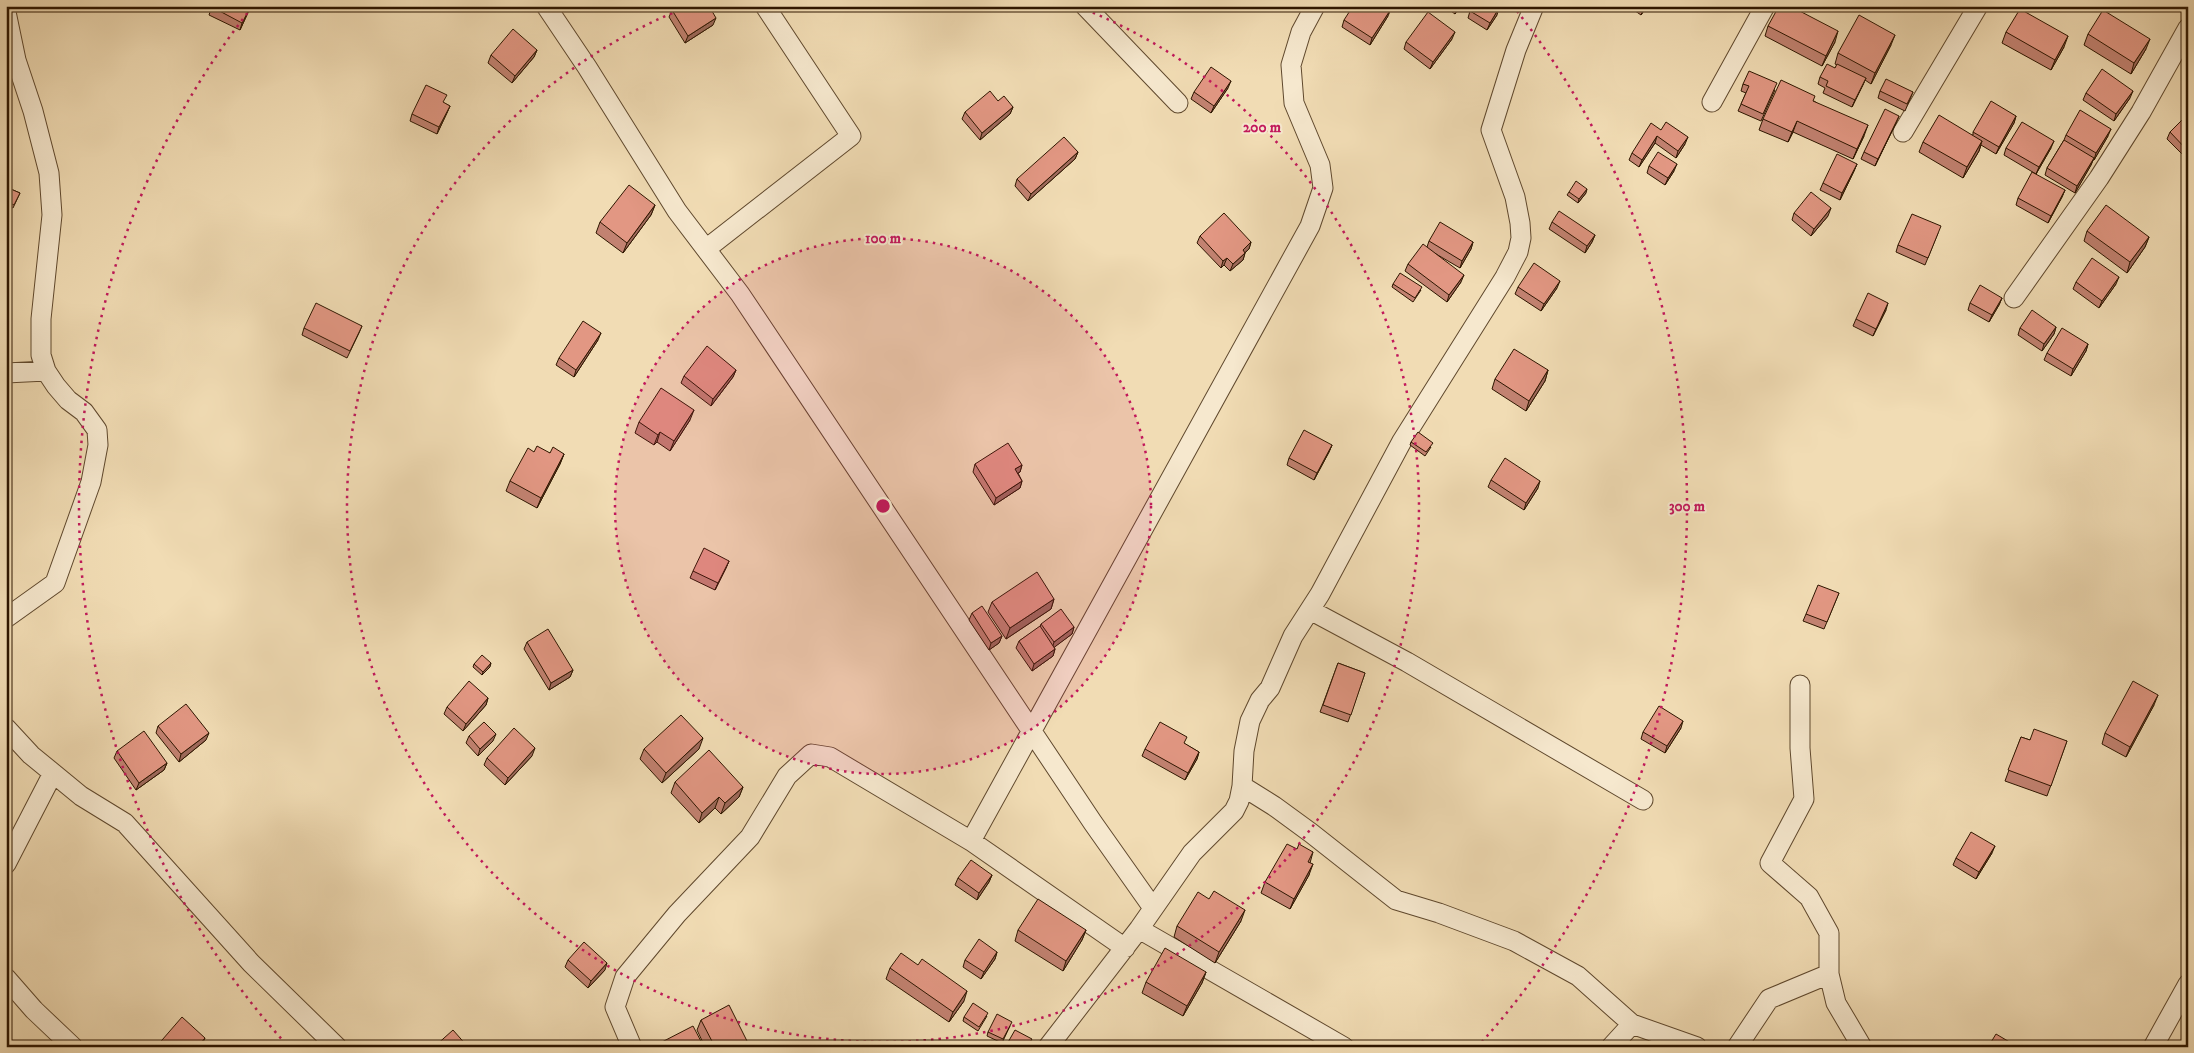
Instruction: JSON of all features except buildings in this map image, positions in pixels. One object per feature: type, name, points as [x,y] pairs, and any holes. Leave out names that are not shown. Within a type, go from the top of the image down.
[{"type":"street","points":[[546,6],[587,67],[677,211],[740,294],[1153,908]]},
{"type":"street","points":[[706,249],[851,136],[765,6]]},
{"type":"street","points":[[1085,6],[1178,103]]},
{"type":"street","points":[[972,841],[1310,226],[1323,188],[1320,165],[1294,103],[1291,65],[1302,32],[1315,6]]},
{"type":"street","points":[[1048,1047],[1125,948],[1192,853],[1234,811],[1239,801],[1242,786],[1244,751],[1250,721],[1260,700],[1270,688],[1297,629],[1310,610],[1402,441],[1505,277],[1518,252],[1521,238],[1516,206],[1491,130],[1516,50],[1534,6]]},
{"type":"street","points":[[1712,102],[1765,6]]},
{"type":"street","points":[[1903,132],[1978,6]]},
{"type":"street","points":[[6,12],[16,60],[33,111],[49,173],[52,215],[41,319],[41,355],[46,371],[68,400],[84,412],[97,430],[98,446],[91,482],[55,583],[6,618]]},
{"type":"street","points":[[2014,298],[2098,178],[2140,112],[2188,28]]},
{"type":"street","points":[[6,373],[46,371]]},
{"type":"street","points":[[1310,610],[1407,662],[1643,800]]},
{"type":"street","points":[[1800,685],[1800,748],[1804,799],[1770,863],[1809,897],[1829,933],[1830,974],[1836,1003],[1862,1047]]},
{"type":"street","points":[[6,728],[31,755],[81,796],[125,823],[251,963],[337,1047]]},
{"type":"street","points":[[632,1047],[615,1007],[625,977],[677,914],[750,837],[787,776],[811,754],[830,757],[972,841],[1125,948]]},
{"type":"street","points":[[6,864],[53,773]]},
{"type":"street","points":[[1242,786],[1296,822],[1396,900],[1439,913],[1514,941],[1578,976],[1632,1024],[1697,1047]]},
{"type":"street","points":[[1139,929],[1344,1047]]},
{"type":"street","points":[[1737,1047],[1769,998],[1830,974]]},
{"type":"street","points":[[6,978],[34,1010],[73,1047]]},
{"type":"street","points":[[2153,1047],[2188,984]]},
{"type":"street","points":[[1611,1047],[1632,1024]]}]
